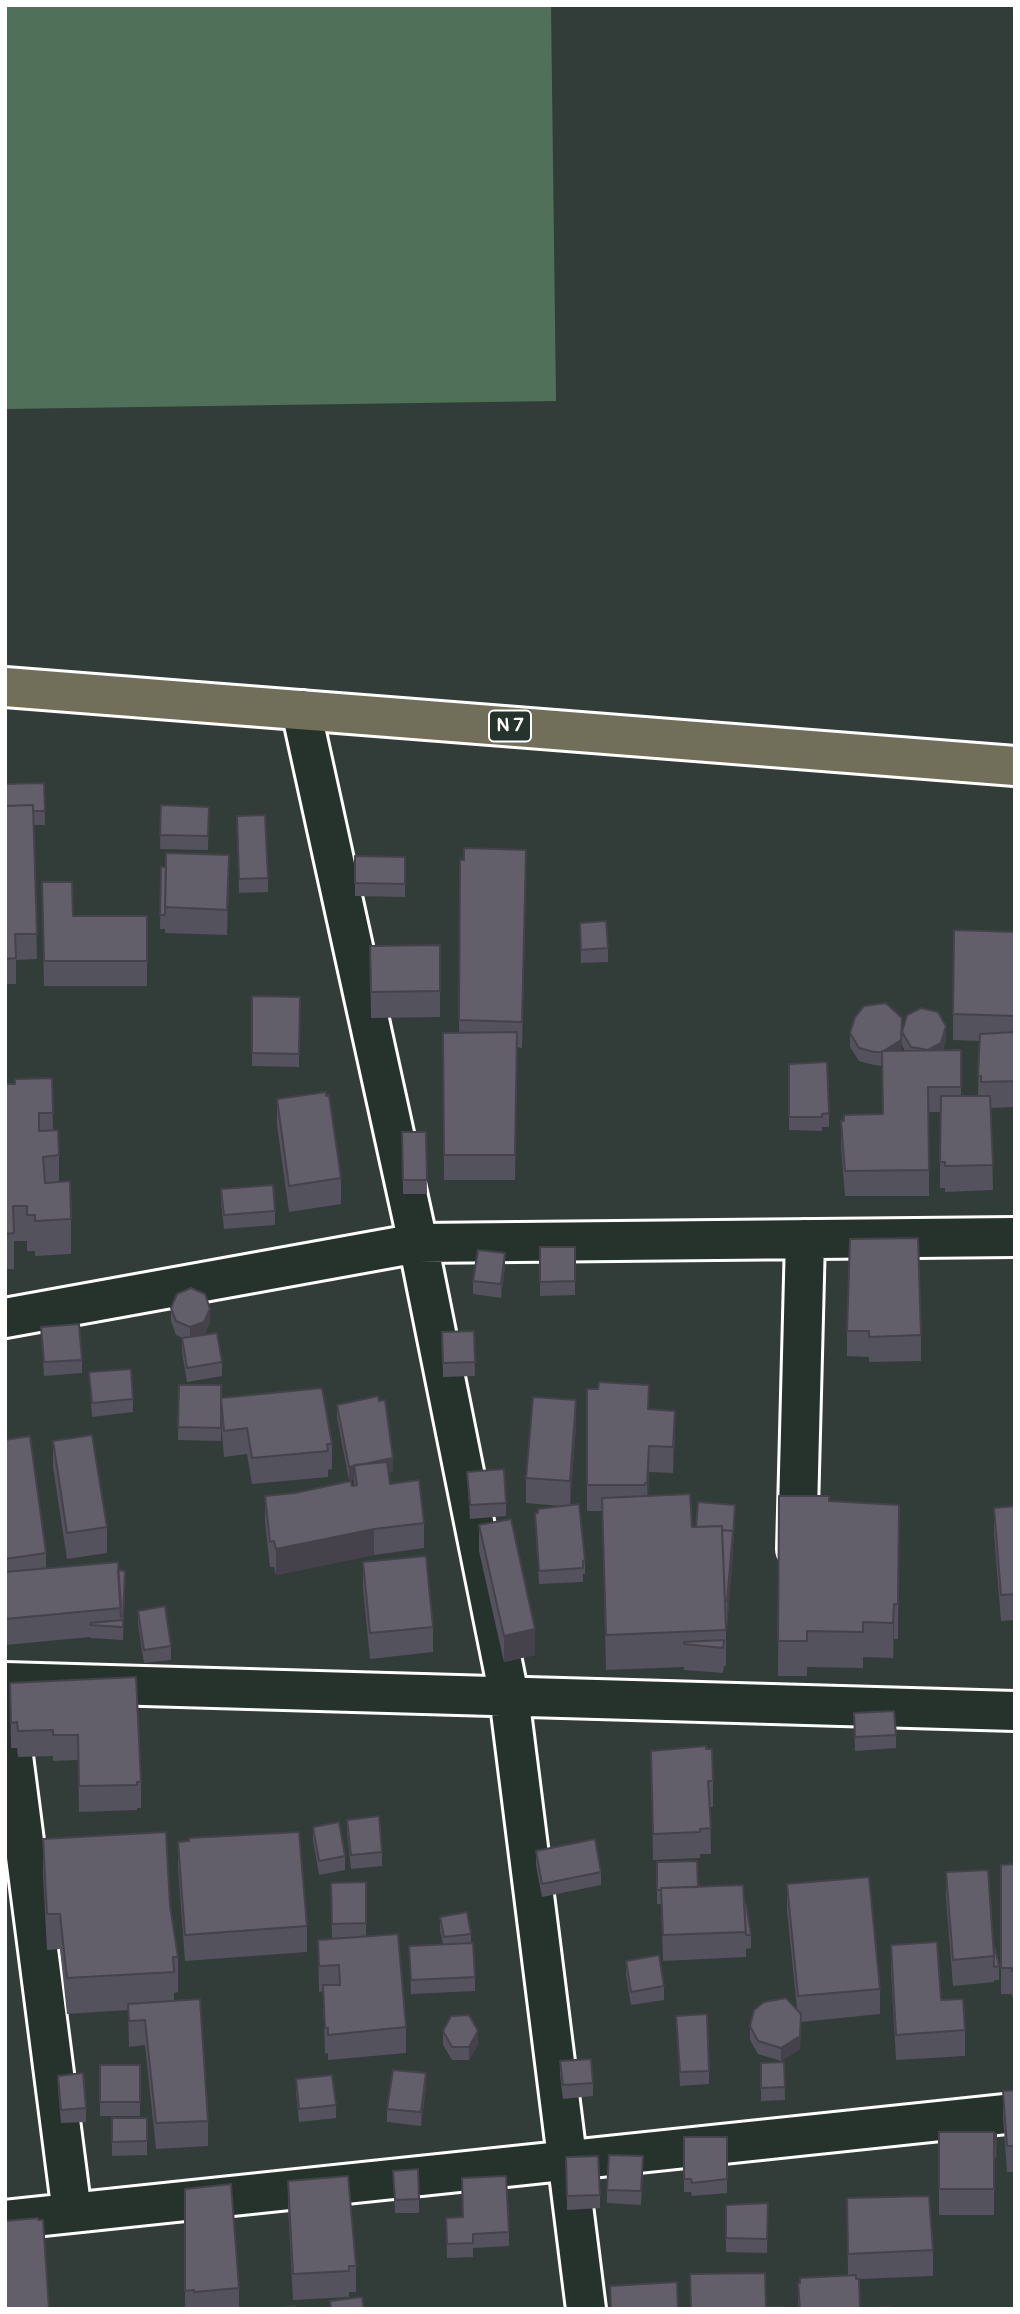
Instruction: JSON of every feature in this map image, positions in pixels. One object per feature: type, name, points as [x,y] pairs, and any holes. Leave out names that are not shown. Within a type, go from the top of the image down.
[{"type":"highway","name":"N 7","points":[[5,687],[1015,766]]},
{"type":"street","points":[[301,710],[418,1243],[509,1696],[586,2309]]},
{"type":"street","points":[[5,1318],[418,1243],[1015,1237]]},
{"type":"street","points":[[796,1582],[805,1239]]},
{"type":"street","points":[[793,1705],[794,1664]]},
{"type":"street","points":[[5,1682],[1015,1711]]},
{"type":"street","points":[[5,1694],[72,2213]]},
{"type":"street","points":[[5,2220],[1015,2113]]},
{"type":"green space","points":[[5,5],[551,5],[556,401],[5,409]]},
{"type":"building","points":[[44,783],[45,811],[33,811],[33,805],[5,806],[5,784]]},
{"type":"building","points":[[33,805],[37,934],[15,934],[16,958],[5,959],[5,806]]},
{"type":"building","points":[[161,805],[209,807],[208,836],[160,835]]},
{"type":"building","points":[[265,815],[268,878],[239,879],[237,816]]},
{"type":"building","points":[[464,848],[526,850],[522,1022],[459,1020],[460,860],[464,860]]},
{"type":"building","points":[[166,853],[229,855],[227,910],[165,907]]},
{"type":"building","points":[[355,856],[405,857],[405,884],[355,883]]},
{"type":"building","points":[[161,867],[166,867],[165,915],[160,915]]},
{"type":"building","points":[[42,882],[72,882],[73,916],[147,916],[147,961],[44,961]]},
{"type":"building","points":[[606,921],[608,948],[581,950],[580,923]]},
{"type":"building","points":[[954,930],[1015,932],[1015,1016],[953,1014]]},
{"type":"building","points":[[440,945],[440,991],[371,992],[370,946]]},
{"type":"building","points":[[252,996],[300,997],[299,1054],[252,1053]]},
{"type":"building","points":[[886,1003],[902,1018],[901,1040],[882,1052],[859,1048],[850,1033],[855,1017],[864,1006]]},
{"type":"building","points":[[921,1008],[938,1012],[946,1026],[941,1043],[928,1050],[911,1047],[902,1032],[907,1015]]},
{"type":"building","points":[[517,1032],[515,1155],[444,1155],[443,1033]]},
{"type":"building","points":[[1015,1032],[1015,1081],[981,1082],[981,1076],[978,1076],[980,1034]]},
{"type":"building","points":[[961,1050],[961,1087],[928,1087],[929,1170],[845,1171],[841,1121],[844,1121],[844,1115],[883,1114],[882,1051]]},
{"type":"building","points":[[827,1062],[829,1113],[822,1114],[822,1117],[789,1117],[789,1064]]},
{"type":"building","points":[[52,1078],[53,1113],[39,1113],[39,1131],[58,1130],[59,1155],[43,1157],[45,1183],[70,1181],[71,1219],[35,1221],[35,1215],[27,1215],[27,1206],[13,1206],[14,1233],[5,1234],[5,1084],[15,1084],[15,1079]]},
{"type":"building","points":[[326,1092],[326,1096],[329,1095],[341,1178],[289,1186],[277,1099]]},
{"type":"building","points":[[941,1096],[990,1096],[993,1165],[945,1166],[945,1162],[940,1162]]},
{"type":"building","points":[[402,1132],[426,1132],[427,1180],[403,1180]]},
{"type":"building","points":[[273,1185],[275,1211],[224,1215],[221,1189]]},
{"type":"building","points":[[918,1238],[921,1335],[869,1337],[869,1331],[847,1331],[850,1239]]},
{"type":"building","points":[[540,1247],[575,1247],[575,1281],[540,1282]]},
{"type":"building","points":[[478,1250],[505,1253],[501,1284],[473,1281]]},
{"type":"building","points":[[191,1288],[205,1294],[210,1309],[204,1322],[190,1327],[176,1321],[171,1308],[177,1294]]},
{"type":"building","points":[[79,1324],[82,1360],[44,1362],[41,1327]]},
{"type":"building","points":[[474,1331],[475,1362],[443,1363],[442,1332]]},
{"type":"building","points":[[217,1333],[222,1362],[187,1368],[182,1338]]},
{"type":"building","points":[[131,1369],[133,1399],[92,1403],[89,1372]]},
{"type":"building","points":[[599,1382],[649,1385],[648,1409],[675,1411],[673,1447],[649,1446],[645,1485],[587,1485],[587,1389],[598,1389]]},
{"type":"building","points":[[179,1385],[221,1385],[221,1428],[178,1427]]},
{"type":"building","points":[[322,1388],[332,1444],[327,1444],[328,1451],[252,1458],[247,1428],[224,1431],[221,1398]]},
{"type":"building","points":[[378,1396],[379,1401],[385,1400],[393,1458],[349,1467],[337,1405]]},
{"type":"building","points":[[533,1397],[576,1400],[570,1481],[526,1478]]},
{"type":"building","points":[[92,1435],[107,1527],[67,1533],[53,1441]]},
{"type":"building","points":[[30,1436],[46,1553],[5,1559],[5,1440]]},
{"type":"building","points":[[387,1462],[390,1484],[419,1480],[424,1523],[374,1529],[276,1549],[274,1541],[270,1542],[265,1496],[295,1493],[351,1481],[352,1486],[357,1485],[354,1465]]},
{"type":"building","points":[[504,1469],[506,1503],[470,1505],[467,1472]]},
{"type":"building","points":[[690,1494],[692,1527],[722,1526],[726,1630],[606,1635],[602,1498]]},
{"type":"building","points":[[779,1496],[829,1496],[829,1501],[899,1505],[898,1604],[894,1604],[893,1623],[863,1622],[863,1632],[807,1631],[807,1641],[778,1641]]},
{"type":"building","points":[[698,1502],[735,1505],[733,1537],[733,1531],[722,1530],[722,1526],[696,1527]]},
{"type":"building","points":[[579,1504],[585,1560],[583,1568],[539,1571],[535,1513],[538,1513],[538,1509]]},
{"type":"building","points":[[1015,1506],[1015,1594],[1001,1595],[994,1508]]},
{"type":"building","points":[[511,1519],[535,1629],[504,1636],[479,1525]]},
{"type":"building","points":[[722,1530],[733,1531],[727,1601],[725,1601]]},
{"type":"building","points":[[426,1556],[433,1627],[370,1633],[363,1562]]},
{"type":"building","points":[[118,1562],[121,1608],[5,1619],[5,1572]]},
{"type":"building","points":[[118,1570],[125,1571],[123,1617],[121,1617]]},
{"type":"building","points":[[165,1606],[171,1646],[144,1650],[138,1611]]},
{"type":"building","points":[[123,1620],[123,1627],[90,1625],[90,1623]]},
{"type":"building","points":[[724,1640],[723,1648],[684,1644],[684,1642]]},
{"type":"building","points":[[136,1677],[141,1782],[137,1782],[137,1785],[79,1786],[78,1735],[53,1735],[53,1730],[18,1731],[17,1722],[11,1723],[10,1683]]},
{"type":"building","points":[[894,1711],[896,1735],[855,1737],[854,1713]]},
{"type":"building","points":[[706,1746],[706,1749],[712,1749],[713,1781],[708,1781],[711,1828],[700,1829],[700,1832],[653,1834],[651,1751]]},
{"type":"building","points":[[379,1816],[382,1852],[351,1855],[347,1820]]},
{"type":"building","points":[[339,1822],[345,1856],[319,1861],[313,1827]]},
{"type":"building","points":[[166,1832],[170,1906],[178,1957],[173,1957],[174,1972],[67,1978],[60,1914],[47,1914],[43,1839]]},
{"type":"building","points":[[299,1832],[307,1926],[185,1935],[178,1842],[189,1841],[189,1838]]},
{"type":"building","points":[[595,1839],[601,1872],[542,1884],[536,1851]]},
{"type":"building","points":[[697,1861],[698,1887],[657,1890],[657,1862]]},
{"type":"building","points":[[1015,1864],[1015,1971],[1012,1971],[1012,1968],[1001,1968],[1001,1865]]},
{"type":"building","points":[[988,1870],[994,1956],[953,1960],[946,1872]]},
{"type":"building","points":[[869,1877],[880,1989],[798,1996],[787,1884]]},
{"type":"building","points":[[366,1882],[366,1923],[332,1924],[331,1883]]},
{"type":"building","points":[[743,1885],[746,1932],[663,1935],[661,1888]]},
{"type":"building","points":[[746,1904],[751,1935],[746,1935]]},
{"type":"building","points":[[467,1912],[471,1934],[444,1937],[440,1917]]},
{"type":"building","points":[[398,1934],[406,2027],[328,2035],[328,2028],[325,2028],[323,1985],[340,1985],[339,1965],[319,1966],[318,1940]]},
{"type":"building","points":[[937,1942],[941,2000],[963,1999],[965,2030],[896,2035],[891,1945]]},
{"type":"building","points":[[473,1943],[475,1977],[411,1980],[409,1946]]},
{"type":"building","points":[[994,1948],[999,1966],[994,1967]]},
{"type":"building","points":[[659,1955],[664,1986],[631,1992],[626,1961]]},
{"type":"building","points":[[786,1998],[801,2014],[800,2036],[781,2048],[758,2041],[750,2026],[754,2010],[764,2002]]},
{"type":"building","points":[[200,1999],[208,2121],[156,2123],[145,2020],[129,2021],[128,2004]]},
{"type":"building","points":[[707,2014],[709,2071],[680,2072],[676,2016]]},
{"type":"building","points":[[469,2015],[478,2031],[469,2047],[452,2047],[443,2031],[451,2016]]},
{"type":"building","points":[[591,2059],[593,2083],[563,2085],[560,2061]]},
{"type":"building","points":[[784,2062],[785,2087],[761,2088],[761,2063]]},
{"type":"building","points":[[100,2065],[140,2065],[140,2102],[100,2102]]},
{"type":"building","points":[[393,2070],[426,2073],[421,2112],[387,2109]]},
{"type":"building","points":[[83,2073],[86,2108],[61,2110],[58,2076]]},
{"type":"building","points":[[332,2075],[336,2105],[299,2109],[296,2079]]},
{"type":"building","points":[[1015,2090],[1015,2146],[1007,2146],[1003,2091]]},
{"type":"building","points":[[112,2118],[147,2118],[147,2141],[112,2142]]},
{"type":"building","points":[[939,2132],[994,2132],[994,2189],[939,2189]]},
{"type":"building","points":[[684,2137],[727,2137],[727,2179],[692,2183],[691,2179],[684,2179]]},
{"type":"building","points":[[609,2155],[643,2156],[641,2191],[607,2190]]},
{"type":"building","points":[[598,2156],[600,2195],[567,2196],[566,2157]]},
{"type":"building","points":[[418,2169],[419,2199],[395,2200],[393,2171]]},
{"type":"building","points":[[348,2176],[356,2266],[349,2266],[349,2271],[293,2274],[288,2181]]},
{"type":"building","points":[[506,2176],[509,2232],[473,2234],[473,2243],[447,2244],[446,2218],[463,2217],[462,2178]]},
{"type":"building","points":[[231,2184],[239,2288],[185,2291],[185,2189]]},
{"type":"building","points":[[929,2196],[933,2250],[848,2254],[847,2198]]},
{"type":"building","points":[[768,2203],[767,2239],[726,2238],[726,2205]]},
{"type":"building","points":[[38,2218],[43,2220],[49,2309],[5,2309],[5,2221]]},
{"type":"building","points":[[765,2273],[766,2307],[783,2309],[691,2309],[690,2274]]},
{"type":"building","points":[[856,2275],[856,2279],[859,2279],[860,2308],[890,2309],[800,2309],[800,2278]]},
{"type":"building","points":[[677,2282],[678,2309],[611,2309],[610,2286]]},
{"type":"building","points":[[362,2297],[364,2309],[331,2309],[330,2301]]},
{"type":"building","points":[[295,2306],[295,2309],[268,2309]]}]
